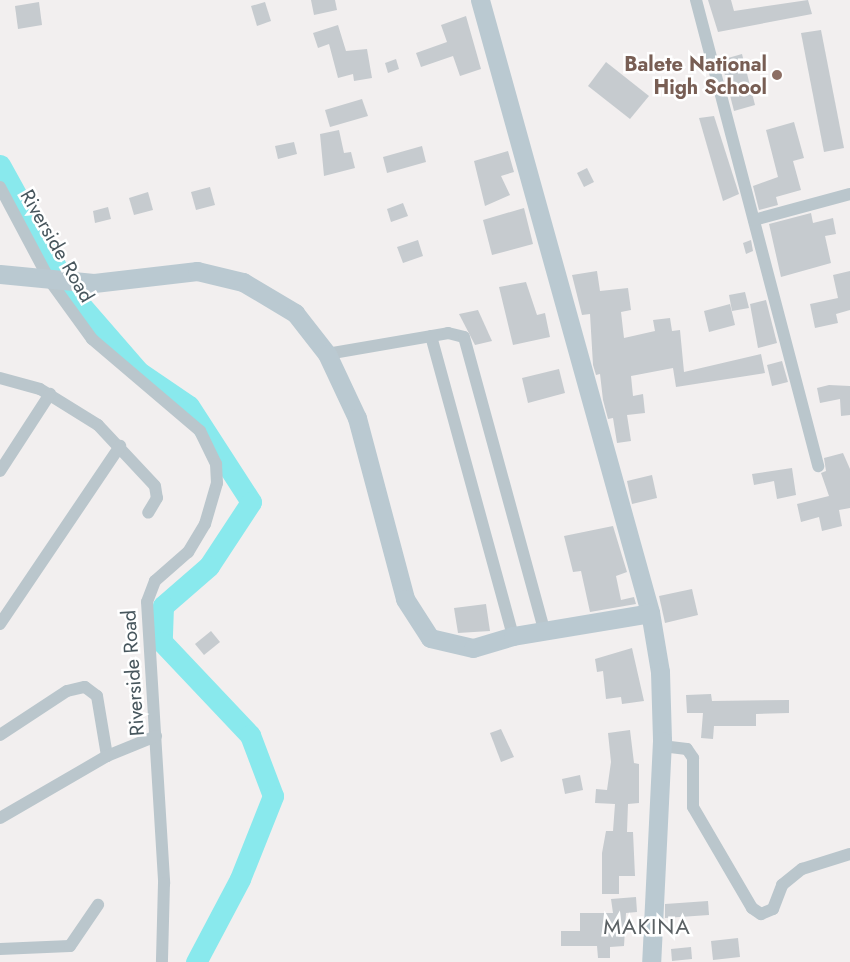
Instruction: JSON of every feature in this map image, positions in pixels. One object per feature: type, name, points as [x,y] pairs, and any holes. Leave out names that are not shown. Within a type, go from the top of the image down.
[{"type":"main road","points":[[480,0],[650,613],[660,672],[662,746],[651,962]]},
{"type":"main road","points":[[0,274],[50,281],[94,283],[178,271],[229,277],[261,290],[294,313],[327,354],[356,418],[405,599],[416,623],[430,638],[461,648],[544,630],[650,613]]},
{"type":"street","points":[[696,0],[818,466]]},
{"type":"street","name":"Riverside Road","points":[[0,187],[50,281],[99,346],[200,430],[216,464],[217,483],[205,524],[188,552],[148,591],[164,883],[162,962]]},
{"type":"street","points":[[754,220],[850,194]]},
{"type":"street","points":[[327,354],[431,336],[464,337],[544,630]]},
{"type":"street","points":[[431,336],[513,636]]},
{"type":"street","points":[[0,378],[50,394],[98,425],[120,446],[155,486],[157,498],[148,513]]},
{"type":"street","points":[[0,471],[50,394]]},
{"type":"street","points":[[0,624],[120,446]]},
{"type":"street","points":[[0,735],[67,691],[86,687],[97,696],[107,756]]},
{"type":"street","points":[[0,818],[107,756],[156,736]]},
{"type":"street","points":[[662,746],[688,749],[693,758],[693,806],[748,900],[761,914],[773,909],[782,885],[802,869],[850,854]]},
{"type":"street","points":[[0,949],[70,946],[98,905]]},
{"type":"building","points":[[311,0],[335,0],[337,10],[314,15]]},
{"type":"building","points":[[708,0],[731,0],[734,11],[808,0],[812,14],[718,32]]},
{"type":"building","points":[[39,2],[42,25],[18,29],[15,6]]},
{"type":"building","points":[[265,2],[271,21],[257,26],[251,6]]},
{"type":"building","points":[[466,16],[481,69],[460,76],[453,56],[421,67],[416,53],[447,42],[441,25]]},
{"type":"building","points":[[338,25],[346,51],[367,49],[372,78],[354,81],[353,74],[338,78],[329,44],[318,48],[313,33]]},
{"type":"building","points":[[821,30],[844,148],[824,152],[801,33]]},
{"type":"building","points":[[742,54],[755,105],[734,111],[721,60]]},
{"type":"building","points":[[396,59],[399,69],[388,73],[385,63]]},
{"type":"building","points":[[606,62],[649,96],[630,119],[588,86]]},
{"type":"building","points":[[362,99],[368,116],[330,127],[325,110]]},
{"type":"building","points":[[714,116],[739,194],[723,201],[699,118]]},
{"type":"building","points":[[794,122],[804,158],[793,161],[801,190],[776,197],[778,205],[759,210],[753,186],[778,177],[766,130]]},
{"type":"building","points":[[339,130],[344,153],[351,152],[355,168],[324,176],[320,134]]},
{"type":"building","points":[[294,142],[297,154],[278,159],[275,146]]},
{"type":"building","points":[[422,146],[426,162],[387,173],[383,157]]},
{"type":"building","points":[[508,151],[514,172],[501,176],[510,195],[485,206],[474,161]]},
{"type":"building","points":[[587,168],[594,182],[584,187],[577,173]]},
{"type":"building","points":[[210,187],[215,205],[196,210],[191,192]]},
{"type":"building","points":[[148,192],[153,210],[134,215],[129,198]]},
{"type":"building","points":[[403,203],[408,216],[391,222],[387,209]]},
{"type":"building","points":[[108,207],[111,219],[95,223],[93,211]]},
{"type":"building","points":[[524,208],[533,244],[492,255],[483,220]]},
{"type":"building","points":[[811,213],[813,223],[833,218],[836,234],[825,236],[831,263],[781,277],[769,224]]},
{"type":"building","points":[[418,240],[423,256],[403,263],[397,247]]},
{"type":"building","points":[[751,240],[753,251],[746,254],[743,243]]},
{"type":"building","points":[[597,271],[600,291],[628,288],[631,310],[621,312],[624,338],[655,331],[653,320],[670,318],[672,331],[680,330],[684,372],[761,354],[765,373],[676,387],[673,368],[631,376],[633,396],[643,394],[645,413],[627,415],[631,441],[617,443],[613,418],[608,419],[603,400],[600,374],[596,375],[593,365],[590,314],[582,315],[572,275]]},
{"type":"building","points":[[850,271],[850,310],[836,314],[838,323],[815,328],[810,304],[838,298],[833,275]]},
{"type":"building","points":[[526,282],[537,315],[545,313],[550,337],[513,345],[499,287]]},
{"type":"building","points":[[745,292],[749,308],[732,311],[729,295]]},
{"type":"building","points":[[766,300],[777,343],[758,348],[750,304]]},
{"type":"building","points":[[730,304],[735,325],[709,332],[704,311]]},
{"type":"building","points":[[478,310],[492,341],[475,345],[459,314]]},
{"type":"building","points":[[782,361],[788,382],[772,386],[767,365]]},
{"type":"building","points":[[559,369],[565,393],[528,403],[522,378]]},
{"type":"building","points":[[829,385],[850,386],[850,415],[841,416],[840,399],[820,403],[817,388]]},
{"type":"building","points":[[843,453],[850,469],[850,508],[839,510],[842,526],[822,531],[819,517],[801,522],[797,504],[829,496],[821,473],[826,471],[824,458]]},
{"type":"building","points":[[792,468],[796,495],[777,499],[774,481],[754,485],[752,474]]},
{"type":"building","points":[[652,475],[657,498],[632,504],[627,481]]},
{"type":"building","points":[[613,526],[627,572],[616,576],[621,600],[634,597],[636,604],[590,612],[581,571],[573,572],[564,536]]},
{"type":"building","points":[[692,589],[698,615],[665,623],[659,596]]},
{"type":"building","points":[[486,604],[490,631],[458,633],[454,608]]},
{"type":"building","points":[[211,631],[220,642],[204,655],[195,644]]},
{"type":"building","points":[[632,648],[644,701],[622,704],[621,697],[606,699],[603,671],[597,672],[595,659]]},
{"type":"building","points":[[711,694],[712,701],[789,700],[789,713],[756,714],[756,726],[714,726],[713,739],[701,738],[703,713],[687,713],[686,695]]},
{"type":"building","points":[[501,729],[514,757],[501,762],[490,733]]},
{"type":"building","points":[[630,730],[634,763],[639,764],[639,803],[628,804],[627,832],[633,832],[635,876],[619,876],[619,894],[602,894],[602,853],[606,831],[613,831],[615,804],[595,803],[596,789],[607,790],[611,762],[608,733]]},
{"type":"building","points":[[580,775],[583,790],[565,794],[562,779]]},
{"type":"building","points":[[636,897],[637,912],[626,913],[624,946],[610,947],[610,958],[598,958],[597,946],[561,946],[561,931],[580,931],[580,913],[613,913],[611,899]]},
{"type":"building","points":[[708,901],[709,915],[665,918],[665,904]]},
{"type":"building","points":[[738,938],[740,957],[713,960],[711,941]]},
{"type":"building","points":[[691,947],[692,959],[672,961],[671,949]]},
{"type":"waterway","points":[[0,165],[58,270]]},
{"type":"waterway","points":[[72,295],[139,372],[189,406],[251,502],[209,566],[163,606],[162,642],[250,735],[273,796],[240,879],[196,962]]},
{"type":"place","name":"Balete National High School","points":[[777,75]]},
{"type":"district","name":"MAKINA","points":[[647,927]]}]
